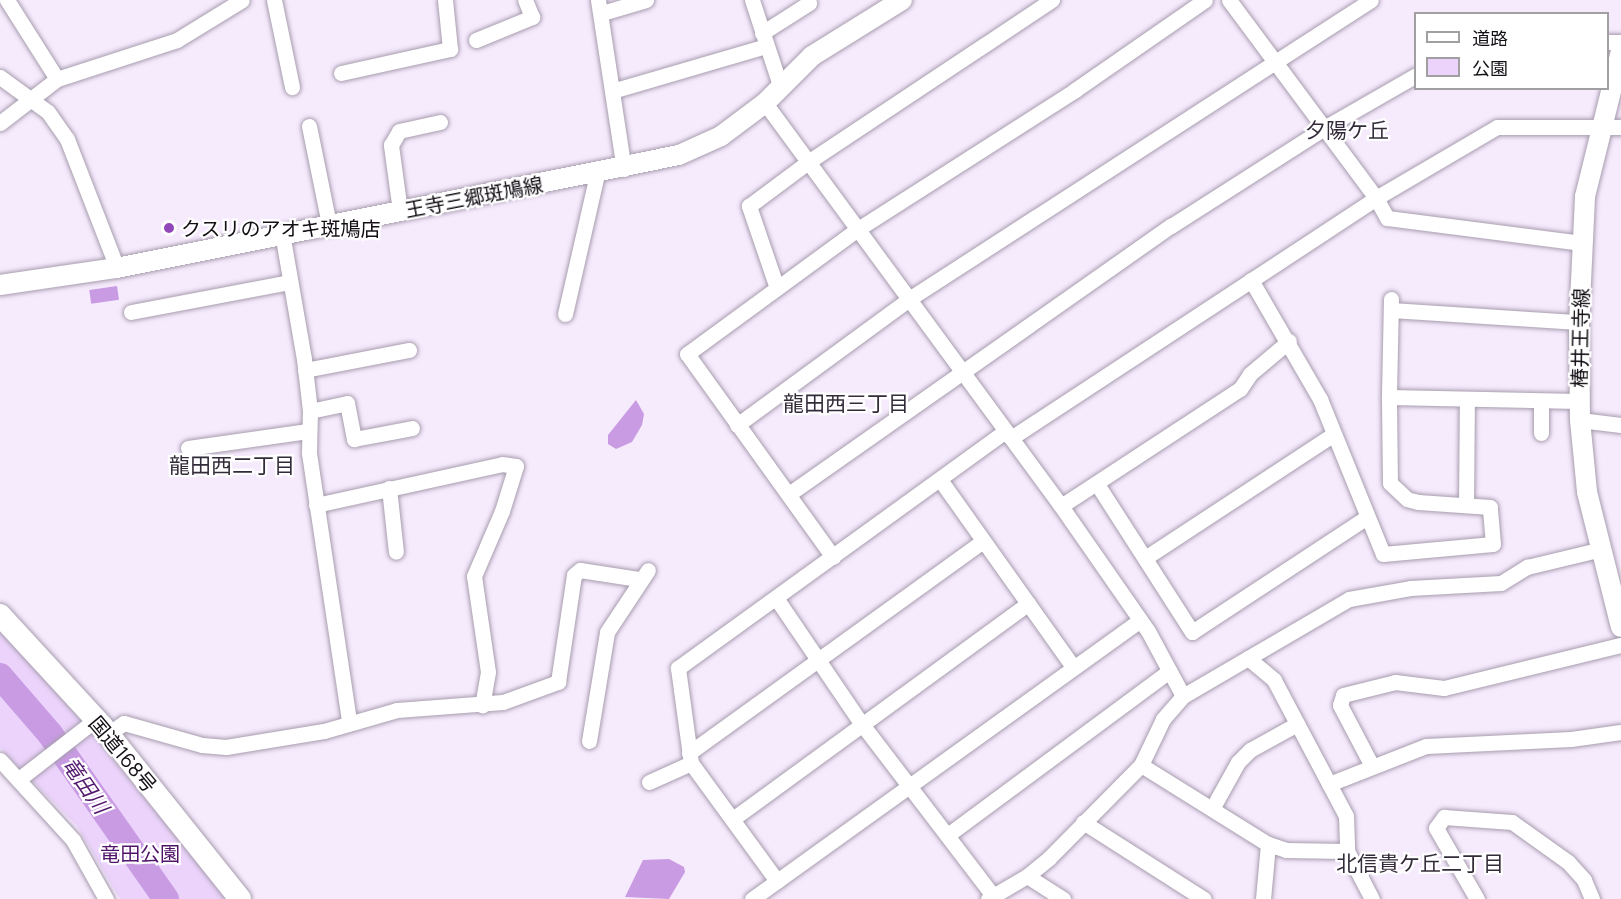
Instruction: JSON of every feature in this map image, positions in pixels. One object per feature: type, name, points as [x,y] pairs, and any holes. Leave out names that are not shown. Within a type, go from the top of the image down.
[{"type":"highway","name":"国道168号","points":[[0,615],[98,726],[240,899]]},
{"type":"main road","name":"王寺三郷斑鳩線","points":[[0,285],[117,268],[282,233],[624,169],[678,155],[721,136],[765,103],[780,85],[812,56],[902,0]]},
{"type":"main road","name":"椿井王寺線","points":[[1621,51],[1612,126],[1590,166],[1582,243],[1579,322],[1580,411],[1587,492],[1618,597],[1621,627]]},
{"type":"street","points":[[7,0],[57,79]]},
{"type":"street","points":[[0,123],[30,96],[57,79],[177,40],[242,0]]},
{"type":"street","points":[[274,0],[292,87]]},
{"type":"street","points":[[341,74],[450,49],[445,0]]},
{"type":"street","points":[[476,40],[532,17],[525,0]]},
{"type":"street","points":[[624,169],[600,6],[646,0]]},
{"type":"street","points":[[752,0],[780,85]]},
{"type":"street","points":[[777,288],[749,206],[808,162],[1052,0]]},
{"type":"street","points":[[833,557],[687,354],[858,230],[1074,90],[1205,0]]},
{"type":"street","points":[[1229,0],[1376,198],[1387,218],[1582,243]]},
{"type":"street","points":[[737,425],[909,299],[1274,60],[1371,0]]},
{"type":"street","points":[[612,91],[764,40],[809,3]]},
{"type":"street","points":[[789,494],[960,370],[1112,270],[1171,226],[1324,128],[1414,76]]},
{"type":"street","points":[[0,77],[30,96],[67,140],[117,268]]},
{"type":"street","points":[[765,103],[1061,507],[1140,620],[1183,696]]},
{"type":"street","points":[[400,211],[391,145],[399,131],[441,122]]},
{"type":"street","points":[[309,126],[329,224]]},
{"type":"street","points":[[777,881],[690,758],[678,668],[1008,434],[1376,198],[1497,127],[1612,126]]},
{"type":"street","points":[[565,314],[597,174]]},
{"type":"street","points":[[282,233],[305,370],[310,411],[308,431],[316,505],[349,721]]},
{"type":"street","points":[[1251,280],[1289,340],[1334,434],[1383,554],[1494,544],[1490,507],[1407,499],[1390,483],[1391,304],[1579,322]]},
{"type":"street","points":[[131,312],[291,282]]},
{"type":"street","points":[[1061,507],[1240,389],[1250,374],[1289,340]]},
{"type":"street","points":[[305,370],[409,350]]},
{"type":"street","points":[[1389,397],[1541,401],[1621,425]]},
{"type":"street","points":[[1466,505],[1467,400]]},
{"type":"street","points":[[1541,401],[1541,433]]},
{"type":"street","points":[[310,411],[348,403],[354,439],[412,428]]},
{"type":"street","points":[[188,447],[308,431]]},
{"type":"street","points":[[1145,558],[1334,434]]},
{"type":"street","points":[[316,505],[502,464],[516,466],[502,511],[474,576],[488,672],[482,705]]},
{"type":"street","points":[[941,481],[1073,667]]},
{"type":"street","points":[[1097,483],[1192,632],[1367,517]]},
{"type":"street","points":[[389,488],[396,552]]},
{"type":"street","points":[[649,782],[690,758],[816,660],[983,541]]},
{"type":"street","points":[[776,598],[861,723],[949,834],[991,898],[1027,876],[1141,765],[1163,719],[1183,696],[1349,599],[1410,588],[1501,583],[1527,567],[1602,549]]},
{"type":"street","points":[[10,776],[37,766],[98,726],[124,723],[202,745],[226,747],[270,742],[397,710],[482,705],[558,682],[574,575],[580,570],[643,575],[607,632],[589,741]]},
{"type":"street","points":[[734,818],[861,723],[1028,604]]},
{"type":"street","points":[[752,899],[1140,620]]},
{"type":"street","points":[[1372,766],[1340,705],[1343,695],[1388,682],[1444,688],[1621,645]]},
{"type":"street","points":[[1248,658],[1274,681],[1346,816],[1347,851],[1372,899]]},
{"type":"street","points":[[949,834],[1169,671]]},
{"type":"street","points":[[1213,807],[1238,762],[1250,750],[1297,724]]},
{"type":"street","points":[[1329,784],[1426,746],[1571,739],[1621,732]]},
{"type":"street","points":[[0,760],[10,776],[73,840],[106,899]]},
{"type":"street","points":[[1141,765],[1213,807],[1268,844],[1286,850],[1347,851]]},
{"type":"street","points":[[1477,899],[1436,828],[1444,817],[1512,822],[1568,862],[1584,880],[1592,899]]},
{"type":"street","points":[[1083,822],[1204,899]]},
{"type":"street","points":[[1263,899],[1268,844]]},
{"type":"street","points":[[1027,876],[1063,899]]},
{"type":"green space","name":"竜田公園","points":[[0,628],[72,710],[227,899],[120,899],[77,826],[0,748]]},
{"type":"shaded area","points":[[117,286],[119,300],[91,304],[89,290]]},
{"type":"shaded area","points":[[636,400],[644,414],[642,425],[632,442],[616,449],[608,444],[608,435]]},
{"type":"shaded area","points":[[669,859],[684,867],[685,872],[669,899],[625,897],[643,860]]},
{"type":"waterway","name":"竜田川","points":[[0,676],[50,734],[166,899]]},
{"type":"place","name":"クスリのアオキ斑鳩店","points":[[169,228]]},
{"type":"district","name":"夕陽ケ丘","points":[[1347,130]]},
{"type":"district","name":"龍田西三丁目","points":[[846,403]]},
{"type":"district","name":"龍田西二丁目","points":[[232,465]]},
{"type":"district","name":"北信貴ケ丘二丁目","points":[[1420,863]]}]
